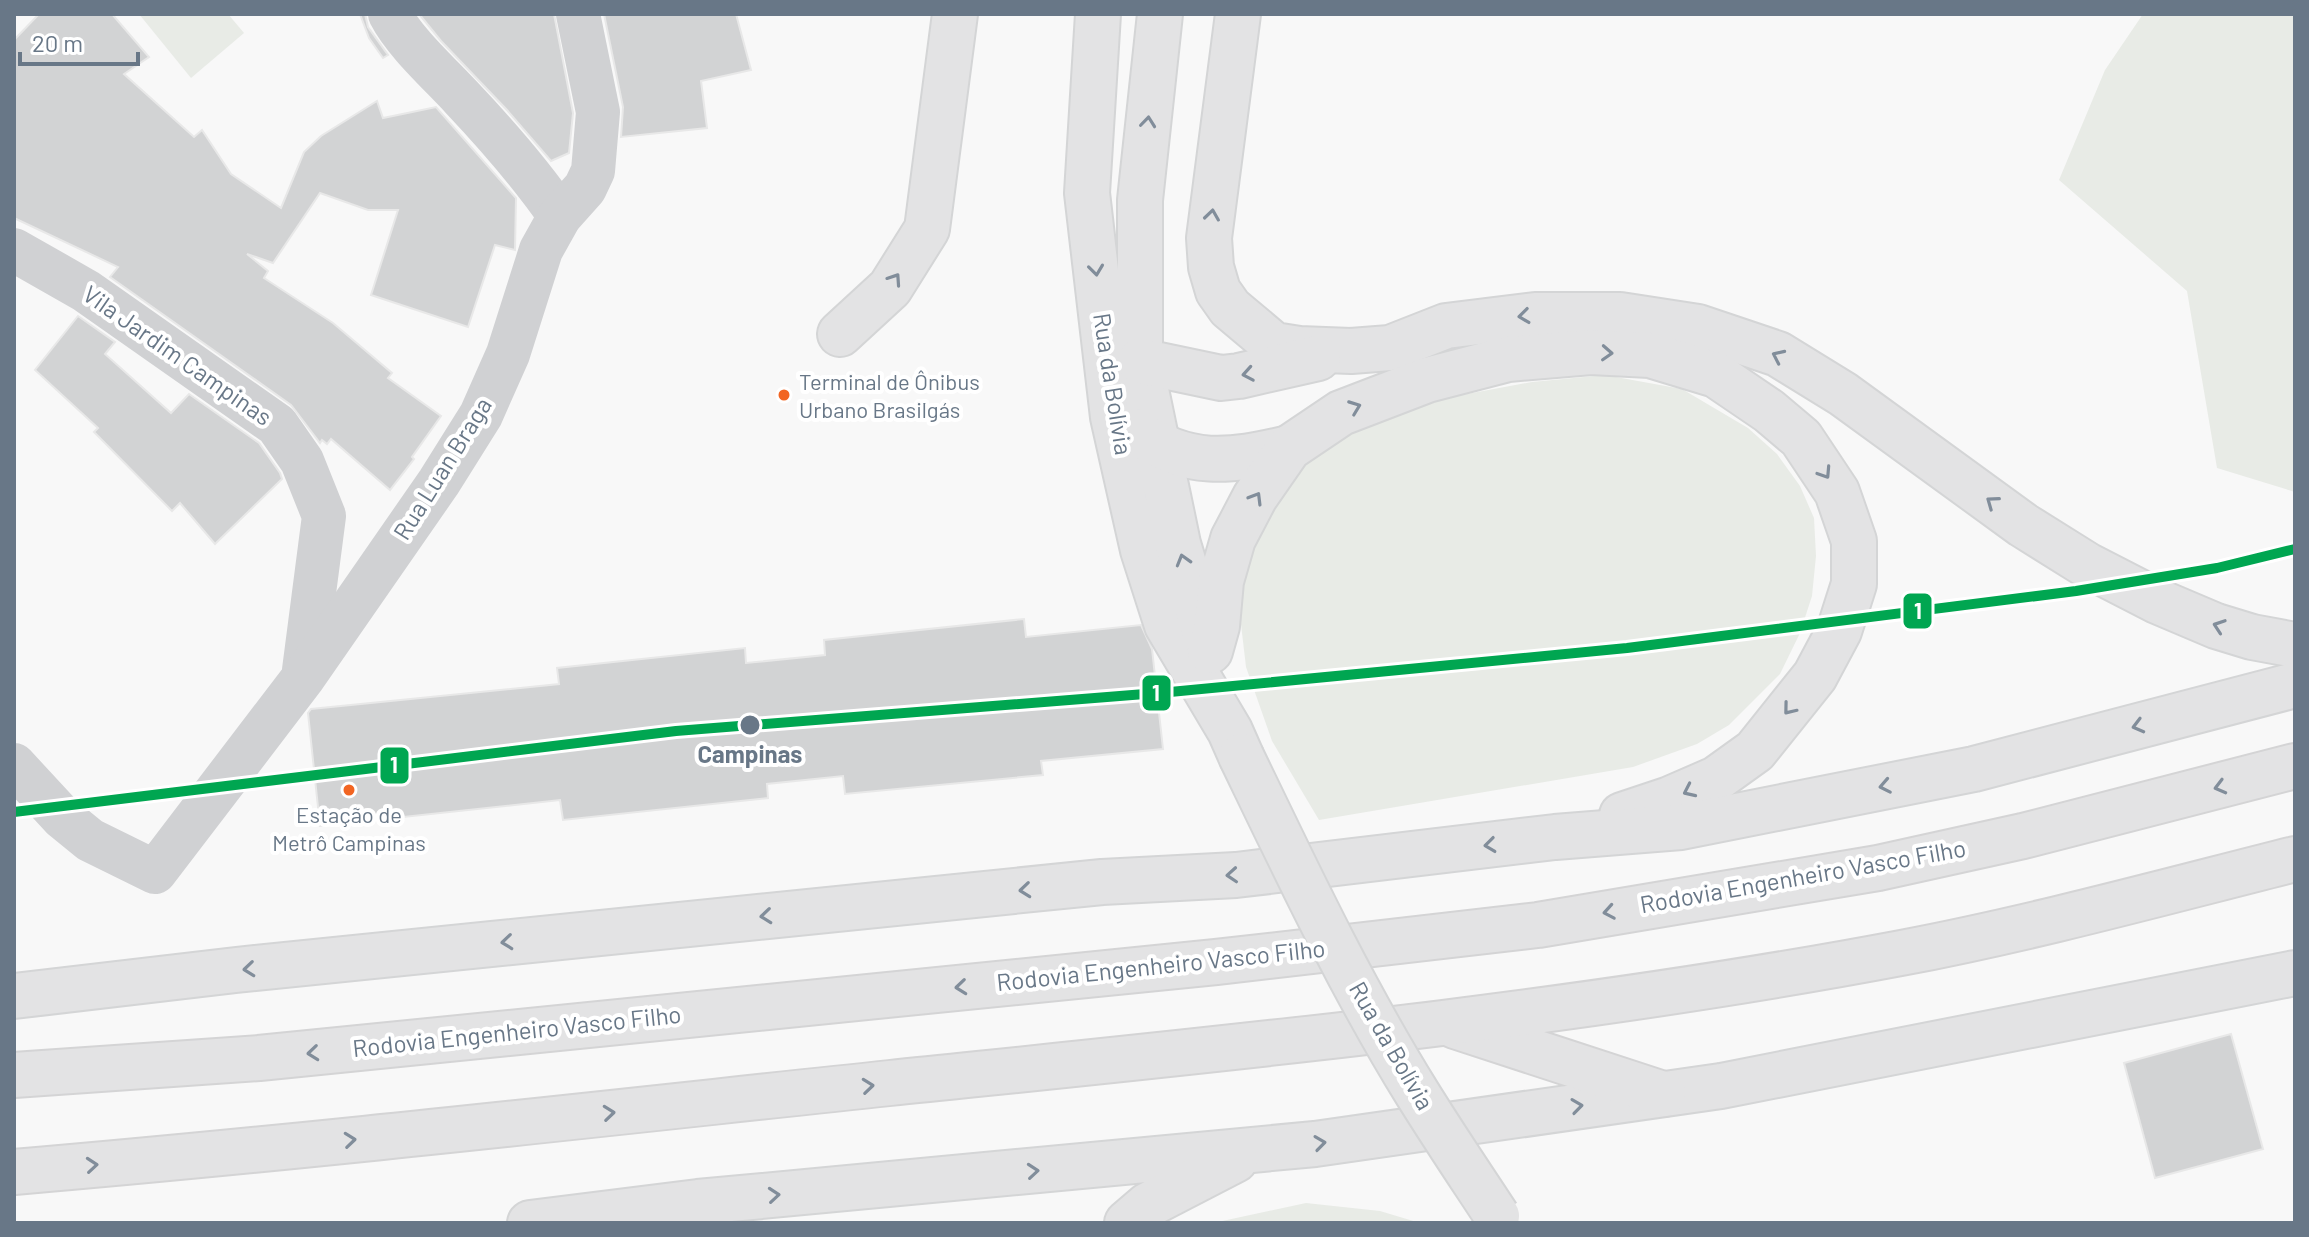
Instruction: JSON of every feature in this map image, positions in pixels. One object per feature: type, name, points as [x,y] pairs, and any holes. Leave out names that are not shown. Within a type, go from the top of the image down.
[{"type":"main road","points":[[840,334],[890,288],[927,229],[955,14]]},
{"type":"main road","name":"Rua da Bolívia","points":[[1098,14],[1087,193],[1113,417],[1143,550],[1167,625],[1236,744],[1316,910],[1368,1007],[1416,1092],[1500,1220]]},
{"type":"main road","name":"Rua da Bolívia","points":[[1160,14],[1140,200],[1140,361],[1178,544],[1236,744]]},
{"type":"main road","points":[[1238,14],[1209,238],[1211,267],[1218,291],[1230,308],[1274,345],[1351,351],[1390,348],[1446,326],[1535,315],[1620,315],[1698,327],[1778,354],[1843,394],[2023,525],[2087,565],[2157,601],[2216,626],[2295,645]]},
{"type":"main road","points":[[1140,361],[1221,378],[1351,351]]},
{"type":"main road","points":[[1113,417],[1156,446],[1206,460],[1249,457],[1289,448],[1341,413],[1427,380],[1508,359],[1591,352],[1650,355],[1716,375],[1769,411],[1801,438],[1837,492],[1854,541],[1854,584],[1839,631],[1815,676],[1755,751],[1716,779],[1670,799],[1555,837]]},
{"type":"main road","points":[[1210,651],[1217,626],[1221,581],[1233,539],[1255,497],[1289,448]]},
{"type":"main road","points":[[14,996],[284,965],[1102,882],[1236,875],[1555,837],[1681,827],[1974,769],[2295,685]]},
{"type":"main road","name":"Rodovia Engenheiro Vasco Filho","points":[[14,1075],[259,1058],[1216,962],[1538,925],[1878,868],[2023,836],[2295,766]]},
{"type":"main road","points":[[14,1172],[204,1156],[1215,1049],[1619,1000],[1903,952],[2112,906],[2295,859]]},
{"type":"main road","points":[[530,1223],[712,1212],[1315,1144],[1721,1086],[2295,973]]},
{"type":"main road","points":[[1441,1022],[1663,1094]]},
{"type":"main road","points":[[1127,1223],[1148,1205],[1254,1151]]},
{"type":"street","points":[[390,14],[394,23],[431,66],[536,181],[560,216]]},
{"type":"street","name":"Rua Luan Braga","points":[[14,765],[63,818],[90,840],[155,872],[303,678],[439,482],[481,415],[508,354],[541,250],[560,216],[585,188],[593,171],[598,112],[578,14]]},
{"type":"street","name":"Vila Jardim Campinas","points":[[14,250],[86,291],[277,425],[302,461],[324,516],[303,678]]},
{"type":"shaded area","points":[[139,14],[228,14],[244,33],[191,78]]},
{"type":"shaded area","points":[[2143,14],[2295,14],[2295,492],[2217,468],[2187,291],[2059,180],[2105,70]]},
{"type":"shaded area","points":[[1605,375],[1682,389],[1748,428],[1777,454],[1800,486],[1814,518],[1816,556],[1812,596],[1800,633],[1780,674],[1729,725],[1697,744],[1633,767],[1319,820],[1272,741],[1246,667],[1238,599],[1258,517],[1304,456],[1364,424],[1440,399],[1532,382]]},
{"type":"shaded area","points":[[1306,1203],[1380,1211],[1420,1223],[1213,1223]]},
{"type":"building","points":[[39,14],[112,14],[149,57],[124,74],[194,137],[202,130],[231,174],[281,208],[304,152],[321,136],[377,101],[383,118],[436,107],[516,198],[515,250],[495,245],[468,327],[371,295],[398,210],[368,210],[320,193],[273,263],[247,254],[268,271],[264,278],[333,323],[392,373],[388,378],[441,416],[390,490],[331,439],[327,444],[322,440],[320,443],[291,405],[110,277],[118,267],[14,218],[14,40]]},
{"type":"building","points":[[360,14],[365,14],[368,27],[388,55],[383,58],[369,38]]},
{"type":"building","points":[[419,14],[554,14],[573,113],[569,153],[551,161]]},
{"type":"building","points":[[604,14],[736,14],[751,70],[701,81],[707,128],[621,137],[623,107]]},
{"type":"building","points":[[78,316],[115,342],[105,354],[171,413],[189,394],[259,443],[280,473],[282,479],[215,544],[180,503],[172,511],[94,432],[98,428],[35,370]]},
{"type":"building","points":[[1024,619],[1026,637],[1141,625],[1152,649],[1163,749],[1041,761],[1043,775],[845,794],[843,776],[767,784],[768,798],[563,820],[560,800],[320,826],[308,713],[311,709],[559,684],[557,668],[745,648],[746,663],[825,655],[824,640]]},
{"type":"building","points":[[2231,1034],[2263,1149],[2155,1178],[2124,1063]]},
{"type":"transit line","name":"1","points":[[14,812],[676,731],[1170,692],[1627,648],[2076,591],[2217,568],[2295,549]]},
{"type":"place","name":"Terminal de Ônibus Urbano Brasilgás","points":[[784,395]]},
{"type":"place","name":"Campinas","points":[[750,725]]},
{"type":"place","name":"Estação de Metrô Campinas","points":[[349,790]]}]
